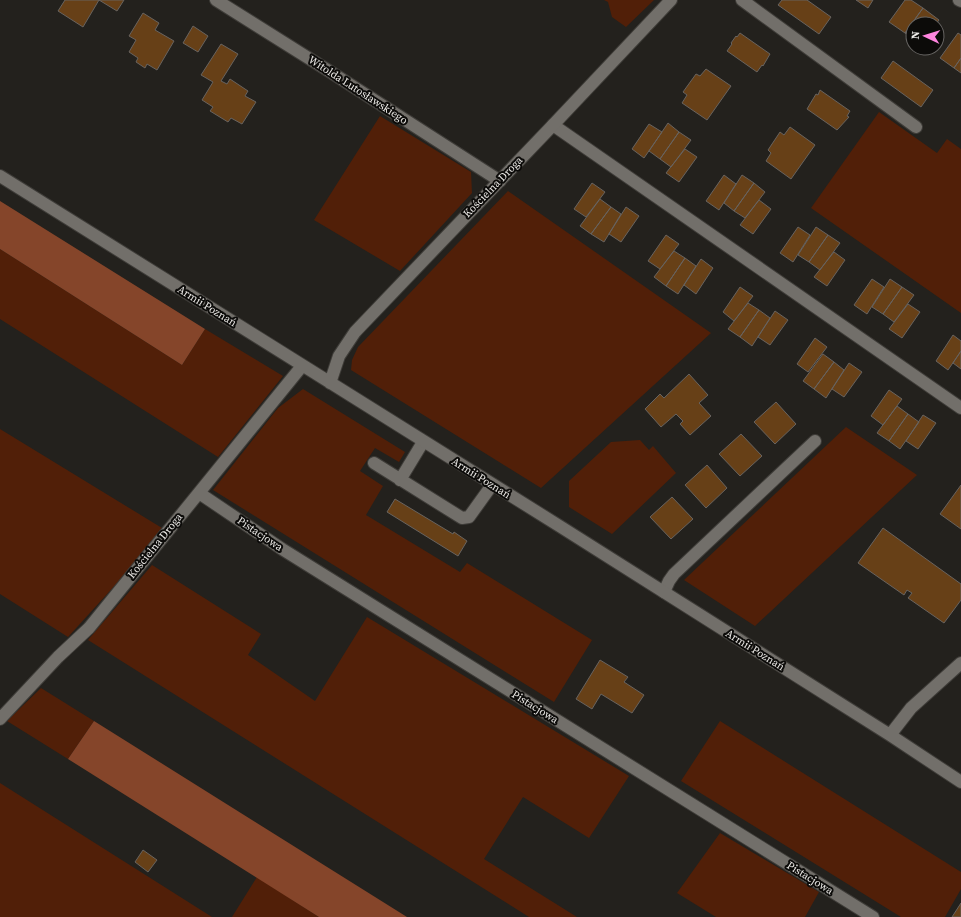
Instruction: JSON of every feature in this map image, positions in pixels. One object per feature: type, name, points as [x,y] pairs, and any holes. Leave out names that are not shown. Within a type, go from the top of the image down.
[{"type":"street","name":"Witolda Lutosławskiego","points":[[216,0],[500,181]]},
{"type":"street","name":"Kościelna Droga","points":[[330,383],[339,356],[355,332],[671,0]]},
{"type":"street","points":[[742,0],[916,127]]},
{"type":"street","points":[[553,125],[961,408]]},
{"type":"street","name":"Armii Poznań","points":[[0,176],[664,592],[890,735],[961,782]]},
{"type":"street","name":"Kościelna Droga","points":[[0,718],[58,657],[90,628],[302,366]]},
{"type":"street","points":[[400,480],[423,442]]},
{"type":"street","points":[[664,592],[674,574],[815,442]]},
{"type":"street","points":[[374,463],[462,518],[469,517],[473,513],[492,485]]},
{"type":"street","name":"Pistacjowa","points":[[199,493],[282,549],[872,917]]},
{"type":"street","points":[[890,735],[912,708],[961,663]]},
{"type":"shaded area","points":[[604,0],[654,0],[626,27],[612,17],[608,2]]},
{"type":"shaded area","points":[[879,112],[937,153],[947,139],[961,149],[961,313],[811,208]]},
{"type":"shaded area","points":[[380,116],[471,172],[472,193],[400,271],[314,220]]},
{"type":"shaded area","points":[[508,191],[711,333],[541,488],[351,370],[352,360],[358,347]]},
{"type":"shaded area","points":[[0,201],[205,329],[182,365],[0,249]]},
{"type":"shaded area","points":[[0,249],[182,365],[205,329],[283,376],[218,457],[0,319]]},
{"type":"shaded area","points":[[303,389],[405,452],[399,462],[375,448],[360,471],[383,486],[366,515],[460,572],[467,563],[592,640],[554,702],[213,490],[278,408]]},
{"type":"shaded area","points":[[846,427],[917,475],[755,626],[684,580]]},
{"type":"shaded area","points":[[0,429],[162,528],[129,570],[68,637],[0,594]]},
{"type":"shaded area","points":[[640,440],[649,450],[653,446],[676,473],[612,534],[569,507],[569,481],[611,442]]},
{"type":"shaded area","points":[[152,565],[261,634],[248,655],[315,701],[367,617],[629,776],[589,838],[523,797],[484,859],[577,917],[529,917],[88,640]]},
{"type":"shaded area","points":[[41,688],[94,721],[68,759],[7,721]]},
{"type":"shaded area","points":[[94,721],[407,917],[319,917],[68,759]]},
{"type":"shaded area","points":[[720,721],[961,872],[961,889],[945,917],[901,917],[681,781]]},
{"type":"shaded area","points":[[0,783],[212,917],[0,917]]},
{"type":"shaded area","points":[[720,833],[819,892],[805,917],[716,917],[677,893]]},
{"type":"shaded area","points":[[257,877],[319,917],[232,917]]},
{"type":"building","points":[[65,0],[99,0],[83,27],[58,11]]},
{"type":"building","points":[[99,0],[124,0],[117,11]]},
{"type":"building","points":[[782,0],[807,0],[831,17],[819,34],[778,5]]},
{"type":"building","points":[[856,0],[873,0],[868,8]]},
{"type":"building","points":[[905,0],[911,0],[923,8],[917,16],[905,16],[905,33],[889,22]]},
{"type":"building","points":[[923,8],[934,16],[917,16]]},
{"type":"building","points":[[143,13],[159,23],[155,30],[174,41],[157,70],[147,64],[145,68],[136,62],[138,58],[129,52],[136,40],[129,36]]},
{"type":"building","points":[[193,26],[208,36],[198,52],[183,43]]},
{"type":"building","points":[[740,33],[770,54],[763,66],[762,65],[757,72],[727,51],[736,36],[737,37]]},
{"type":"building","points":[[958,33],[961,35],[961,58],[954,68],[940,58],[941,56],[945,56],[945,51]]},
{"type":"building","points":[[221,44],[238,54],[221,81],[227,84],[230,79],[248,91],[245,96],[256,102],[242,124],[231,118],[228,122],[210,111],[213,107],[202,100],[213,82],[201,75]]},
{"type":"building","points":[[961,58],[961,73],[954,68]]},
{"type":"building","points":[[893,61],[933,90],[921,107],[881,78]]},
{"type":"building","points":[[706,69],[731,86],[707,120],[682,103],[687,95],[683,92],[696,74],[700,76]]},
{"type":"building","points":[[820,90],[850,111],[847,116],[849,117],[837,130],[807,109]]},
{"type":"building","points":[[668,123],[679,132],[660,159],[649,151]]},
{"type":"building","points":[[649,124],[662,132],[644,158],[632,149]]},
{"type":"building","points":[[790,127],[815,145],[791,179],[766,161],[771,153],[768,150],[780,132],[784,135]]},
{"type":"building","points":[[679,132],[691,140],[671,167],[660,159]]},
{"type":"building","points":[[685,149],[697,157],[679,182],[666,173]]},
{"type":"building","points":[[724,175],[736,184],[719,210],[706,201]]},
{"type":"building","points":[[742,175],[754,183],[734,211],[724,203]]},
{"type":"building","points":[[592,183],[605,192],[586,217],[574,209]]},
{"type":"building","points":[[754,183],[765,192],[745,218],[734,211]]},
{"type":"building","points":[[600,199],[611,207],[591,234],[580,226]]},
{"type":"building","points":[[759,200],[771,209],[753,234],[740,225]]},
{"type":"building","points":[[611,207],[621,214],[604,242],[591,234]]},
{"type":"building","points":[[626,207],[639,216],[621,242],[609,234]]},
{"type":"building","points":[[798,227],[810,235],[793,262],[780,253]]},
{"type":"building","points":[[816,227],[828,235],[809,262],[798,255]]},
{"type":"building","points":[[666,235],[679,244],[660,269],[648,261]]},
{"type":"building","points":[[828,235],[840,243],[820,270],[809,262]]},
{"type":"building","points":[[674,251],[685,258],[666,286],[654,277]]},
{"type":"building","points":[[834,252],[845,260],[827,286],[814,277]]},
{"type":"building","points":[[685,258],[696,266],[678,294],[666,286]]},
{"type":"building","points":[[701,259],[713,268],[696,294],[684,285]]},
{"type":"building","points":[[872,279],[884,287],[867,314],[854,305]]},
{"type":"building","points":[[890,279],[902,287],[883,314],[872,307]]},
{"type":"building","points":[[740,287],[753,296],[734,321],[723,312]]},
{"type":"building","points":[[902,287],[914,295],[894,322],[883,314]]},
{"type":"building","points":[[748,303],[759,310],[740,337],[728,329]]},
{"type":"building","points":[[908,304],[920,312],[902,338],[889,329]]},
{"type":"building","points":[[759,310],[770,318],[752,346],[740,337]]},
{"type":"building","points":[[775,311],[788,320],[770,345],[758,337]]},
{"type":"building","points":[[953,335],[961,341],[961,351],[948,370],[936,361]]},
{"type":"building","points":[[815,338],[827,347],[808,372],[797,364]]},
{"type":"building","points":[[961,351],[961,369],[953,363]]},
{"type":"building","points":[[823,354],[834,362],[814,389],[803,381]]},
{"type":"building","points":[[834,362],[844,370],[826,398],[814,389]]},
{"type":"building","points":[[849,363],[862,372],[844,397],[832,389]]},
{"type":"building","points":[[689,374],[708,395],[699,403],[711,416],[690,435],[680,424],[683,421],[676,414],[661,427],[645,409],[660,394],[664,398]]},
{"type":"building","points":[[889,390],[902,399],[883,425],[871,416]]},
{"type":"building","points":[[776,402],[796,424],[775,444],[754,422]]},
{"type":"building","points":[[897,406],[908,414],[889,441],[877,433]]},
{"type":"building","points":[[908,414],[919,422],[900,449],[889,441]]},
{"type":"building","points":[[923,415],[936,423],[918,449],[906,441]]},
{"type":"building","points":[[741,434],[762,456],[740,476],[719,454]]},
{"type":"building","points":[[707,465],[727,488],[706,508],[685,485]]},
{"type":"building","points":[[961,485],[961,529],[940,514]]},
{"type":"building","points":[[672,497],[693,519],[671,539],[650,517]]},
{"type":"building","points":[[395,499],[453,534],[454,532],[467,541],[458,556],[387,512]]},
{"type":"building","points":[[883,528],[961,584],[961,600],[944,623],[908,598],[912,593],[907,590],[904,595],[858,563]]},
{"type":"building","points":[[600,660],[628,677],[624,682],[644,695],[632,713],[601,694],[592,709],[576,699]]},
{"type":"building","points":[[143,850],[157,860],[148,872],[135,862]]},
{"type":"building","points":[[961,903],[961,917],[952,917]]}]
